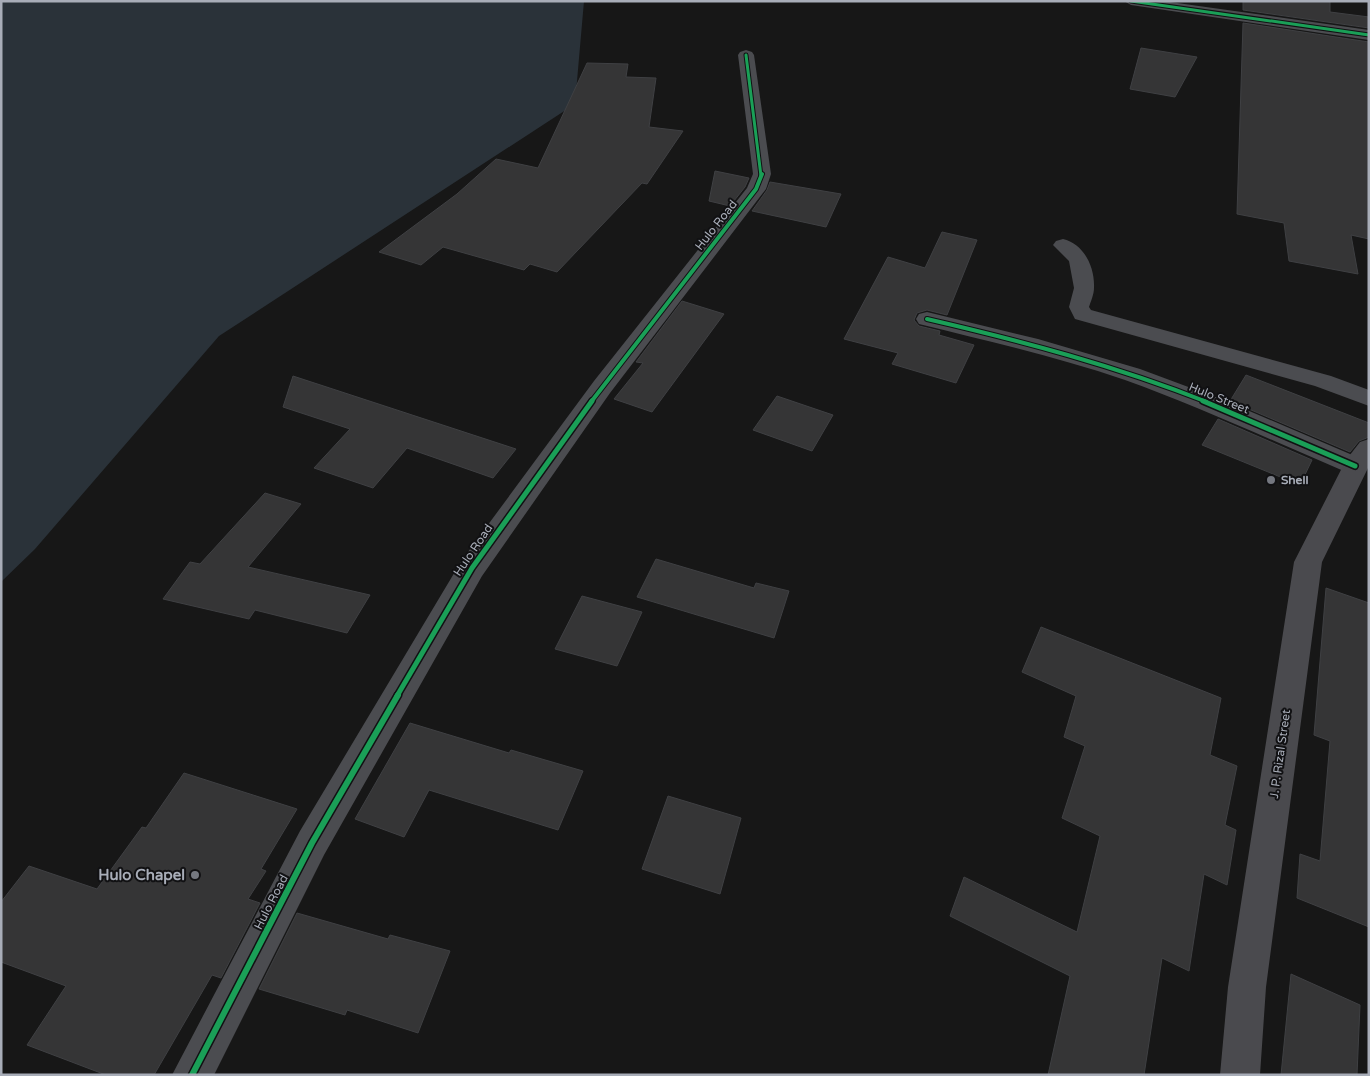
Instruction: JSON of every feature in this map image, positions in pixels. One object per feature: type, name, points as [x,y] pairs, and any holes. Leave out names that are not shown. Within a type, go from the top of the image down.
[{"type":"main road","name":"J. P. Rizal Street","points":[[1240,1075],[1247,987],[1308,562],[1362,457]]},
{"type":"street","points":[[1131,1],[1369,35]]},
{"type":"street","name":"Hulo Road","points":[[192,1075],[312,843],[472,568],[602,387],[756,189],[762,174],[746,55]]},
{"type":"street","name":"Hulo Street","points":[[927,319],[1005,337],[1096,364],[1362,457]]},
{"type":"lane","points":[[1063,245],[1079,259],[1084,288],[1079,306],[1082,314],[1323,381],[1369,398]]},
{"type":"shaded area","points":[[1,1],[584,1],[575,104],[219,336],[35,549],[1,582]]},
{"type":"building","points":[[1243,1],[1330,1],[1330,12],[1369,17],[1369,28],[1243,10]]},
{"type":"building","points":[[1243,23],[1369,42],[1369,239],[1351,235],[1358,274],[1289,261],[1284,223],[1237,214]]},
{"type":"building","points":[[1141,48],[1197,57],[1175,97],[1130,89]]},
{"type":"building","points":[[587,63],[628,64],[626,77],[656,78],[649,127],[683,131],[647,184],[642,183],[557,272],[530,264],[524,270],[443,247],[421,265],[379,252],[457,194],[496,159],[538,168]]},
{"type":"building","points":[[715,171],[749,178],[745,187],[730,206],[709,201]]},
{"type":"building","points":[[770,182],[841,194],[826,227],[752,211],[767,190]]},
{"type":"building","points":[[942,232],[977,240],[947,315],[927,310],[917,313],[914,320],[919,326],[940,331],[939,335],[974,345],[956,383],[892,364],[898,353],[844,339],[888,257],[925,268]]},
{"type":"building","points":[[682,301],[724,314],[652,412],[614,399],[643,363],[636,362]]},
{"type":"building","points":[[1246,375],[1369,423],[1369,437],[1359,441],[1350,452],[1230,401]]},
{"type":"building","points":[[293,376],[516,449],[493,478],[407,448],[373,488],[314,468],[350,429],[283,407]]},
{"type":"building","points":[[777,396],[833,415],[812,451],[753,430]]},
{"type":"building","points":[[1218,419],[1312,460],[1300,485],[1202,445]]},
{"type":"building","points":[[265,493],[301,504],[248,567],[370,595],[347,633],[255,610],[249,619],[163,599],[190,562],[200,564]]},
{"type":"building","points":[[656,559],[754,588],[756,583],[789,591],[774,638],[637,597]]},
{"type":"building","points":[[1326,588],[1369,603],[1369,927],[1297,898],[1300,854],[1320,861],[1330,741],[1314,735]]},
{"type":"building","points":[[582,596],[642,612],[617,666],[555,649]]},
{"type":"building","points":[[1041,627],[1221,698],[1210,755],[1237,766],[1225,825],[1236,830],[1227,885],[1204,874],[1189,971],[1162,958],[1144,1075],[1048,1075],[1070,976],[950,916],[964,877],[1077,932],[1100,836],[1062,818],[1085,746],[1064,737],[1076,696],[1022,672]]},
{"type":"building","points":[[410,723],[509,753],[511,750],[583,771],[558,830],[429,790],[404,837],[355,819]]},
{"type":"building","points":[[184,773],[297,809],[261,869],[266,871],[248,899],[260,903],[221,978],[212,975],[154,1075],[106,1075],[27,1045],[66,986],[1,962],[1,902],[29,866],[97,889],[142,827],[146,828]]},
{"type":"building","points":[[668,796],[741,818],[720,894],[642,869]]},
{"type":"building","points":[[297,913],[388,939],[390,935],[450,951],[418,1033],[347,1010],[345,1015],[259,989]]},
{"type":"building","points":[[1291,974],[1360,1005],[1357,1075],[1281,1075]]},
{"type":"cycle path","points":[[1131,1],[1369,35]]},
{"type":"cycle path","points":[[192,1075],[312,843],[472,568],[602,387],[756,189],[762,174],[746,55]]},
{"type":"cycle path","points":[[927,319],[1030,344],[1165,386],[1355,466]]},
{"type":"place","name":"Shell","points":[[1271,480]]},
{"type":"place","name":"Hulo Chapel","points":[[195,875]]}]
